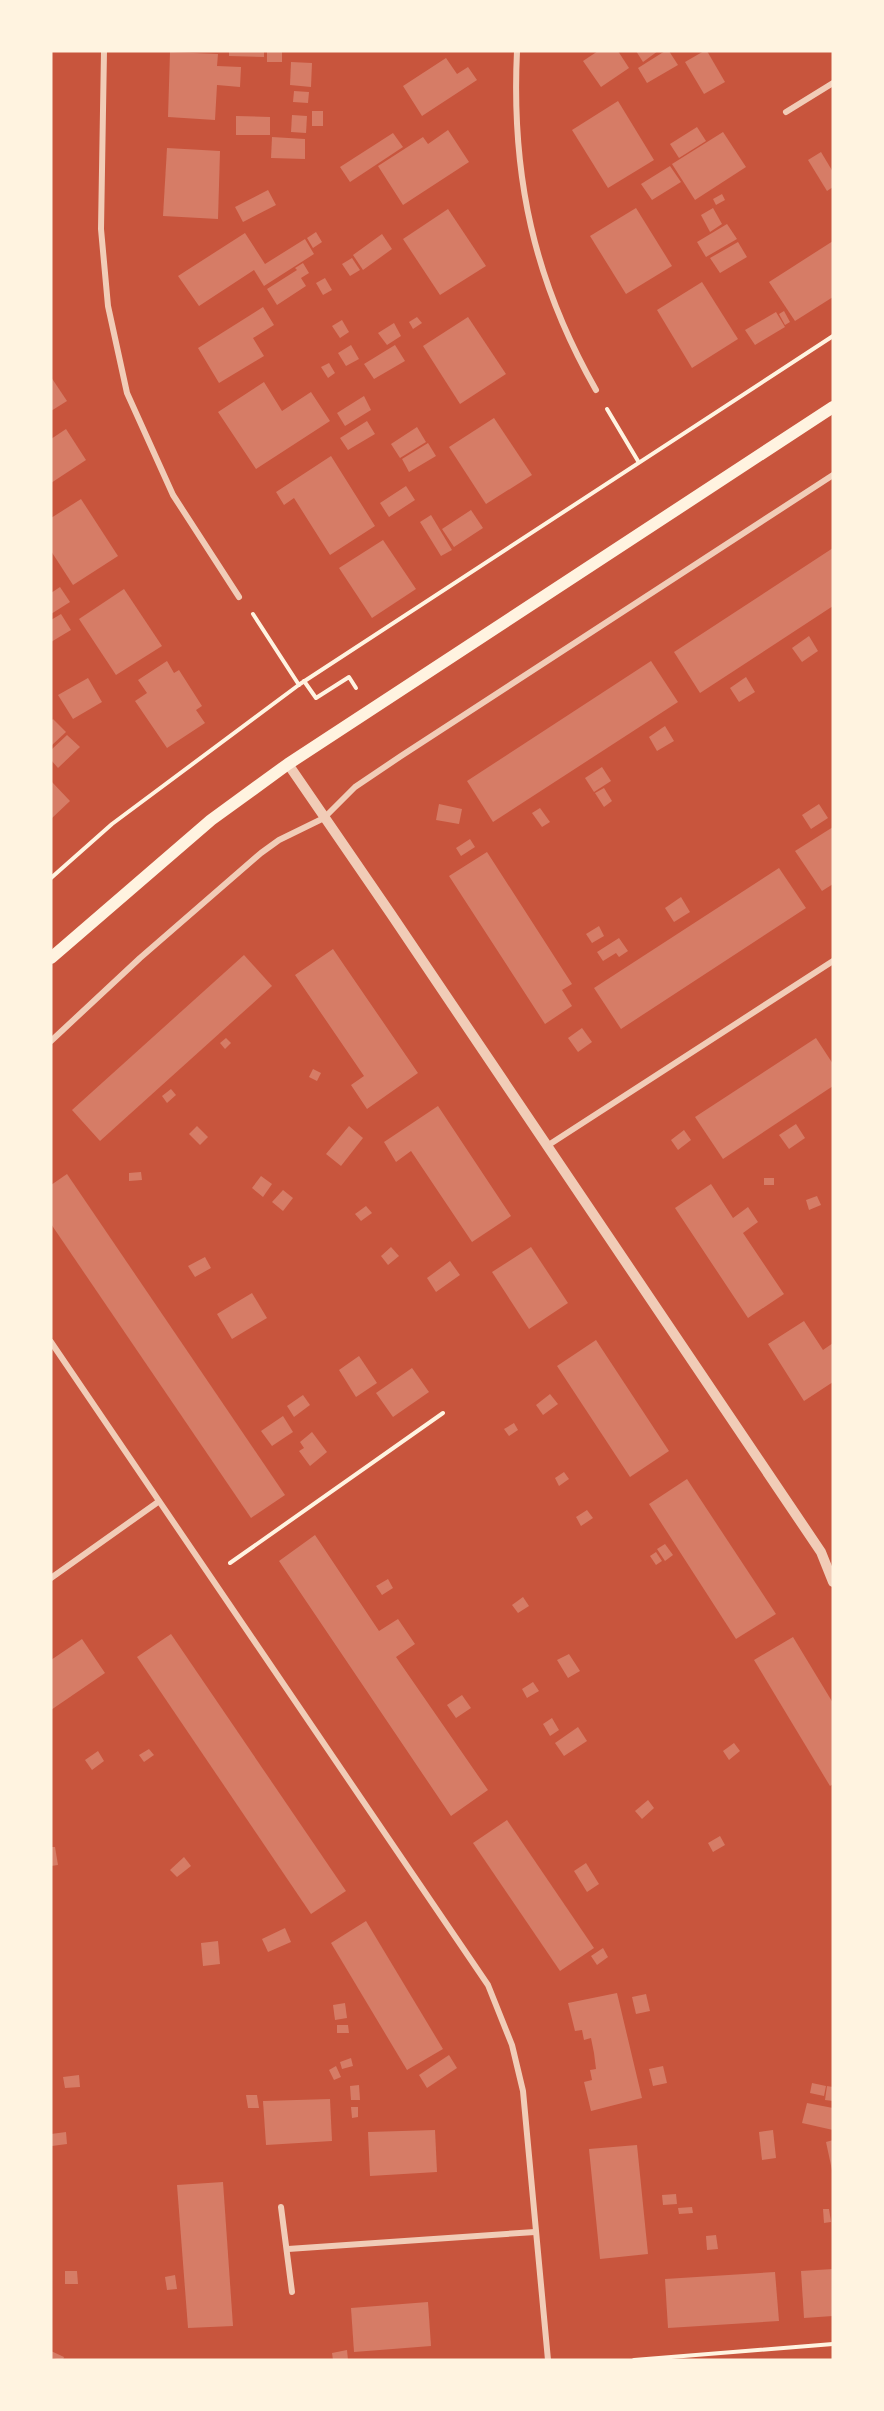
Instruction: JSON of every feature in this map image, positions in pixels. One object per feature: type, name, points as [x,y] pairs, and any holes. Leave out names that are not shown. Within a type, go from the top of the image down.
[{"type":"main road","points":[[51,957],[203,827],[288,764],[833,407]]},
{"type":"street","points":[[104,51],[101,229],[108,306],[127,393],[173,495],[239,597]]},
{"type":"street","points":[[517,51],[517,139],[522,191],[529,224],[538,259],[565,331],[596,390]]},
{"type":"street","points":[[786,112],[833,83]]},
{"type":"street","points":[[51,1041],[140,958],[261,853],[279,840],[324,818],[355,788],[392,762],[833,475]]},
{"type":"street","points":[[288,764],[821,1552],[833,1582]]},
{"type":"street","points":[[546,1147],[833,961]]},
{"type":"street","points":[[51,1342],[488,1985],[512,2045],[523,2091],[548,2360]]},
{"type":"street","points":[[51,1578],[158,1502]]},
{"type":"street","points":[[281,2207],[292,2292]]},
{"type":"street","points":[[288,2249],[535,2232]]},
{"type":"path","points":[[51,878],[112,824],[299,685],[638,461],[833,336]]},
{"type":"path","points":[[596,390],[638,461]]},
{"type":"path","points":[[239,597],[259,622],[299,685]]},
{"type":"path","points":[[210,1577],[443,1413]]},
{"type":"path","points":[[634,2360],[833,2344]]},
{"type":"building","points":[[229,51],[264,51],[264,57],[229,56]]},
{"type":"building","points":[[267,51],[282,51],[282,62],[267,62]]},
{"type":"building","points":[[598,51],[618,51],[629,68],[601,87],[583,61]]},
{"type":"building","points":[[636,51],[658,51],[643,62]]},
{"type":"building","points":[[665,51],[669,51],[678,65],[647,83],[638,68]]},
{"type":"building","points":[[707,51],[725,82],[704,94],[685,62]]},
{"type":"building","points":[[170,52],[218,54],[217,66],[241,67],[240,87],[217,85],[215,120],[168,117]]},
{"type":"building","points":[[446,58],[457,74],[468,67],[477,80],[422,116],[403,86]]},
{"type":"building","points":[[291,62],[312,63],[311,87],[290,85]]},
{"type":"building","points":[[294,91],[309,92],[308,103],[293,102]]},
{"type":"building","points":[[618,101],[654,160],[608,188],[572,130]]},
{"type":"building","points":[[312,111],[323,111],[323,126],[312,126]]},
{"type":"building","points":[[292,115],[307,116],[306,133],[291,132]]},
{"type":"building","points":[[236,116],[270,117],[270,135],[236,135]]},
{"type":"building","points":[[697,127],[706,141],[679,158],[670,144]]},
{"type":"building","points":[[448,130],[469,162],[403,205],[378,166],[423,137],[428,144]]},
{"type":"building","points":[[723,132],[746,167],[695,200],[672,164]]},
{"type":"building","points":[[393,133],[403,147],[350,182],[340,167]]},
{"type":"building","points":[[272,137],[305,139],[305,159],[271,158]]},
{"type":"building","points":[[167,148],[220,151],[218,219],[163,216]]},
{"type":"building","points":[[821,152],[833,172],[833,187],[827,191],[808,160]]},
{"type":"building","points":[[670,166],[681,182],[652,200],[641,184]]},
{"type":"building","points":[[268,190],[276,205],[243,222],[235,207]]},
{"type":"building","points":[[722,194],[725,200],[716,205],[713,199]]},
{"type":"building","points":[[636,208],[672,266],[626,294],[590,236]]},
{"type":"building","points":[[713,208],[722,224],[710,232],[701,215]]},
{"type":"building","points":[[448,209],[486,266],[440,295],[403,239]]},
{"type":"building","points":[[727,224],[737,239],[706,257],[697,242]]},
{"type":"building","points":[[316,232],[322,242],[313,248],[307,238]]},
{"type":"building","points":[[245,233],[265,264],[305,239],[314,254],[264,286],[254,270],[199,306],[178,276]]},
{"type":"building","points":[[382,234],[392,249],[363,270],[353,255]]},
{"type":"building","points":[[833,241],[833,297],[795,321],[769,282]]},
{"type":"building","points":[[738,242],[747,257],[720,273],[710,258]]},
{"type":"building","points":[[352,258],[360,270],[350,276],[342,264]]},
{"type":"building","points":[[303,263],[309,273],[301,278],[306,286],[277,305],[267,289],[297,270],[295,268]]},
{"type":"building","points":[[325,278],[332,290],[323,295],[316,283]]},
{"type":"building","points":[[702,282],[738,339],[692,368],[657,310]]},
{"type":"building","points":[[263,307],[274,325],[253,338],[264,356],[219,383],[198,348]]},
{"type":"building","points":[[784,311],[790,322],[785,325],[779,314]]},
{"type":"building","points":[[776,312],[785,327],[755,345],[745,330]]},
{"type":"building","points":[[417,317],[422,323],[413,329],[409,322]]},
{"type":"building","points":[[468,317],[506,374],[460,404],[423,346]]},
{"type":"building","points":[[342,320],[349,332],[340,338],[332,326]]},
{"type":"building","points":[[394,323],[401,336],[387,345],[378,333]]},
{"type":"building","points":[[351,345],[359,359],[346,366],[338,353]]},
{"type":"building","points":[[395,345],[405,361],[374,379],[364,364]]},
{"type":"building","points":[[329,363],[335,373],[328,378],[321,367]]},
{"type":"building","points":[[51,377],[67,401],[51,411]]},
{"type":"building","points":[[264,382],[282,411],[311,392],[330,421],[256,469],[218,412]]},
{"type":"building","points":[[364,396],[371,410],[345,426],[337,413]]},
{"type":"building","points":[[494,418],[532,475],[486,504],[449,447]]},
{"type":"building","points":[[367,421],[375,434],[348,450],[340,438]]},
{"type":"building","points":[[417,427],[426,442],[400,458],[391,444]]},
{"type":"building","points":[[66,429],[86,460],[51,483],[51,439]]},
{"type":"building","points":[[428,443],[436,456],[409,472],[402,459]]},
{"type":"building","points":[[331,456],[375,526],[330,555],[294,498],[284,505],[276,492]]},
{"type":"building","points":[[406,486],[415,500],[389,517],[380,503]]},
{"type":"building","points":[[81,499],[118,556],[73,585],[51,551],[51,518]]},
{"type":"building","points":[[471,510],[483,528],[454,547],[442,529]]},
{"type":"building","points":[[431,515],[452,550],[441,556],[420,522]]},
{"type":"building","points":[[383,540],[416,589],[372,618],[339,568]]},
{"type":"building","points":[[833,548],[833,606],[700,693],[674,652]]},
{"type":"building","points":[[60,587],[70,602],[51,614],[51,593]]},
{"type":"building","points":[[124,589],[162,646],[116,675],[79,619]]},
{"type":"building","points":[[61,614],[71,630],[51,642],[51,620]]},
{"type":"building","points":[[809,636],[818,651],[802,662],[792,648]]},
{"type":"building","points":[[167,661],[174,673],[179,670],[202,706],[196,710],[205,723],[167,748],[135,701],[147,693],[138,680]]},
{"type":"building","points":[[651,661],[678,702],[493,822],[467,781]]},
{"type":"building","points":[[746,677],[755,692],[739,702],[730,688]]},
{"type":"building","points":[[88,678],[102,702],[73,719],[58,695]]},
{"type":"building","points":[[53,719],[66,732],[51,746],[51,721]]},
{"type":"building","points":[[665,726],[674,741],[657,751],[649,737]]},
{"type":"building","points":[[67,735],[80,747],[58,768],[51,760],[51,750]]},
{"type":"building","points":[[602,767],[611,781],[594,792],[585,778]]},
{"type":"building","points":[[51,781],[70,801],[51,819]]},
{"type":"building","points":[[604,788],[612,801],[604,807],[595,793]]},
{"type":"building","points":[[439,804],[462,809],[459,824],[436,820]]},
{"type":"building","points":[[819,804],[828,818],[811,829],[802,815]]},
{"type":"building","points":[[540,808],[550,822],[542,827],[532,813]]},
{"type":"building","points":[[833,827],[833,884],[822,891],[795,851]]},
{"type":"building","points":[[470,839],[475,847],[461,856],[456,848]]},
{"type":"building","points":[[487,852],[572,984],[562,990],[572,1006],[545,1024],[449,876]]},
{"type":"building","points":[[779,868],[806,908],[621,1029],[594,988]]},
{"type":"building","points":[[681,897],[690,912],[674,922],[665,908]]},
{"type":"building","points":[[599,926],[604,936],[592,943],[586,934]]},
{"type":"building","points":[[619,938],[628,951],[619,957],[616,953],[603,961],[597,952]]},
{"type":"building","points":[[333,949],[418,1073],[367,1109],[351,1085],[364,1076],[295,975]]},
{"type":"building","points":[[244,955],[272,986],[100,1141],[72,1110]]},
{"type":"building","points":[[582,1028],[592,1042],[578,1052],[568,1038]]},
{"type":"building","points":[[226,1038],[231,1043],[225,1049],[220,1043]]},
{"type":"building","points":[[816,1038],[833,1064],[833,1086],[723,1159],[695,1117]]},
{"type":"building","points":[[313,1069],[321,1073],[317,1081],[309,1077]]},
{"type":"building","points":[[171,1089],[176,1095],[167,1103],[162,1096]]},
{"type":"building","points":[[438,1106],[511,1216],[472,1242],[411,1151],[396,1162],[384,1142]]},
{"type":"building","points":[[796,1124],[805,1138],[789,1149],[779,1135]]},
{"type":"building","points":[[197,1126],[208,1137],[200,1145],[189,1134]]},
{"type":"building","points":[[349,1126],[363,1138],[341,1166],[326,1154]]},
{"type":"building","points":[[684,1130],[691,1140],[678,1150],[671,1140]]},
{"type":"building","points":[[141,1172],[142,1180],[129,1181],[129,1173]]},
{"type":"building","points":[[67,1174],[285,1495],[251,1518],[51,1224],[51,1185]]},
{"type":"building","points":[[261,1176],[272,1184],[263,1197],[252,1188]]},
{"type":"building","points":[[764,1178],[774,1178],[774,1185],[764,1185]]},
{"type":"building","points":[[711,1184],[733,1218],[748,1207],[758,1222],[743,1233],[784,1294],[748,1318],[675,1208]]},
{"type":"building","points":[[283,1190],[293,1198],[283,1211],[272,1202]]},
{"type":"building","points":[[817,1196],[821,1205],[809,1210],[806,1200]]},
{"type":"building","points":[[366,1206],[372,1213],[361,1221],[355,1214]]},
{"type":"building","points":[[391,1247],[399,1256],[388,1265],[381,1256]]},
{"type":"building","points":[[531,1247],[568,1303],[529,1329],[492,1272]]},
{"type":"building","points":[[205,1257],[211,1268],[195,1277],[188,1266]]},
{"type":"building","points":[[450,1261],[460,1275],[436,1292],[427,1278]]},
{"type":"building","points":[[252,1293],[267,1318],[232,1339],[217,1314]]},
{"type":"building","points":[[804,1321],[823,1350],[833,1343],[833,1382],[804,1401],[768,1344]]},
{"type":"building","points":[[596,1340],[669,1451],[630,1477],[557,1366]]},
{"type":"building","points":[[359,1356],[377,1383],[356,1397],[339,1370]]},
{"type":"building","points":[[412,1368],[429,1392],[393,1417],[376,1393]]},
{"type":"building","points":[[550,1394],[558,1404],[543,1415],[536,1405]]},
{"type":"building","points":[[303,1395],[310,1405],[294,1417],[287,1406]]},
{"type":"building","points":[[283,1416],[293,1432],[272,1446],[261,1431]]},
{"type":"building","points":[[514,1423],[518,1430],[509,1436],[504,1429]]},
{"type":"building","points":[[312,1432],[327,1452],[310,1466],[299,1451],[304,1448],[300,1442]]},
{"type":"building","points":[[564,1472],[569,1479],[559,1486],[555,1478]]},
{"type":"building","points":[[687,1479],[776,1614],[736,1639],[649,1504]]},
{"type":"building","points":[[587,1510],[593,1518],[581,1526],[576,1517]]},
{"type":"building","points":[[315,1535],[379,1631],[398,1619],[415,1644],[396,1657],[488,1790],[451,1816],[279,1561]]},
{"type":"building","points":[[665,1544],[673,1555],[665,1561],[657,1549]]},
{"type":"building","points":[[656,1552],[662,1561],[656,1565],[650,1556]]},
{"type":"building","points":[[388,1579],[393,1588],[382,1595],[376,1586]]},
{"type":"building","points":[[523,1597],[529,1606],[518,1613],[512,1605]]},
{"type":"building","points":[[171,1634],[346,1891],[311,1914],[137,1657]]},
{"type":"building","points":[[793,1637],[833,1703],[833,1784],[830,1786],[754,1660]]},
{"type":"building","points":[[82,1639],[105,1673],[51,1710],[51,1660]]},
{"type":"building","points":[[569,1654],[580,1671],[568,1678],[557,1660]]},
{"type":"building","points":[[533,1682],[539,1691],[527,1698],[522,1689]]},
{"type":"building","points":[[462,1695],[471,1708],[456,1718],[447,1705]]},
{"type":"building","points":[[552,1718],[559,1730],[550,1736],[543,1724]]},
{"type":"building","points":[[578,1727],[587,1741],[564,1756],[555,1743]]},
{"type":"building","points":[[734,1743],[740,1751],[729,1760],[723,1751]]},
{"type":"building","points":[[149,1749],[154,1755],[144,1762],[139,1755]]},
{"type":"building","points":[[98,1751],[104,1761],[92,1770],[85,1760]]},
{"type":"building","points":[[648,1800],[654,1808],[642,1819],[635,1811]]},
{"type":"building","points":[[507,1820],[594,1948],[560,1971],[473,1843]]},
{"type":"building","points":[[720,1836],[725,1845],[713,1852],[708,1843]]},
{"type":"building","points":[[51,1847],[55,1847],[58,1865],[51,1866]]},
{"type":"building","points":[[184,1857],[191,1866],[177,1877],[170,1870]]},
{"type":"building","points":[[586,1863],[599,1884],[587,1892],[574,1871]]},
{"type":"building","points":[[366,1921],[443,2049],[407,2070],[331,1943]]},
{"type":"building","points":[[285,1928],[291,1942],[268,1952],[262,1939]]},
{"type":"building","points":[[218,1941],[220,1964],[203,1966],[201,1943]]},
{"type":"building","points":[[603,1948],[608,1957],[597,1965],[591,1956]]},
{"type":"building","points":[[617,1993],[642,2098],[591,2111],[584,2082],[592,2080],[590,2070],[596,2069],[591,2038],[584,2040],[582,2030],[575,2031],[568,2003]]},
{"type":"building","points":[[646,1994],[650,2011],[636,2014],[632,1997]]},
{"type":"building","points":[[345,2003],[347,2018],[335,2020],[333,2005]]},
{"type":"building","points":[[337,2025],[348,2025],[349,2033],[337,2033]]},
{"type":"building","points":[[449,2055],[457,2068],[427,2088],[419,2075]]},
{"type":"building","points":[[351,2058],[353,2066],[342,2069],[340,2062]]},
{"type":"building","points":[[336,2066],[341,2077],[334,2080],[329,2070]]},
{"type":"building","points":[[663,2066],[667,2083],[653,2086],[649,2069]]},
{"type":"building","points":[[79,2075],[80,2087],[65,2088],[63,2077]]},
{"type":"building","points":[[812,2083],[826,2086],[824,2096],[810,2093]]},
{"type":"building","points":[[359,2085],[360,2100],[351,2100],[350,2086]]},
{"type":"building","points":[[827,2086],[833,2087],[833,2101],[825,2100]]},
{"type":"building","points":[[246,2095],[257,2095],[259,2108],[248,2108]]},
{"type":"building","points":[[330,2099],[332,2141],[266,2145],[263,2101]]},
{"type":"building","points":[[807,2103],[833,2108],[833,2130],[802,2123]]},
{"type":"building","points":[[351,2107],[358,2107],[358,2117],[352,2118]]},
{"type":"building","points":[[435,2130],[437,2172],[370,2176],[368,2132]]},
{"type":"building","points":[[773,2130],[776,2158],[762,2160],[759,2132]]},
{"type":"building","points":[[66,2132],[67,2144],[52,2146],[51,2134]]},
{"type":"building","points":[[833,2140],[833,2170],[832,2170],[826,2142]]},
{"type":"building","points":[[637,2145],[648,2254],[600,2259],[589,2149]]},
{"type":"building","points":[[223,2182],[233,2326],[188,2328],[177,2185]]},
{"type":"building","points":[[676,2194],[677,2204],[663,2205],[662,2195]]},
{"type":"building","points":[[692,2207],[693,2213],[679,2214],[678,2208]]},
{"type":"building","points":[[823,2209],[829,2209],[831,2222],[824,2223]]},
{"type":"building","points":[[716,2235],[718,2249],[707,2250],[706,2236]]},
{"type":"building","points":[[833,2269],[833,2316],[804,2318],[801,2271]]},
{"type":"building","points":[[65,2271],[77,2271],[78,2284],[65,2284]]},
{"type":"building","points":[[775,2272],[779,2321],[668,2328],[665,2279]]},
{"type":"building","points":[[175,2275],[177,2289],[167,2290],[165,2277]]},
{"type":"building","points":[[428,2302],[431,2346],[354,2352],[351,2308]]},
{"type":"building","points":[[347,2350],[348,2360],[333,2360],[332,2353]]},
{"type":"building","points":[[51,2351],[64,2357],[63,2360],[51,2358]]}]
